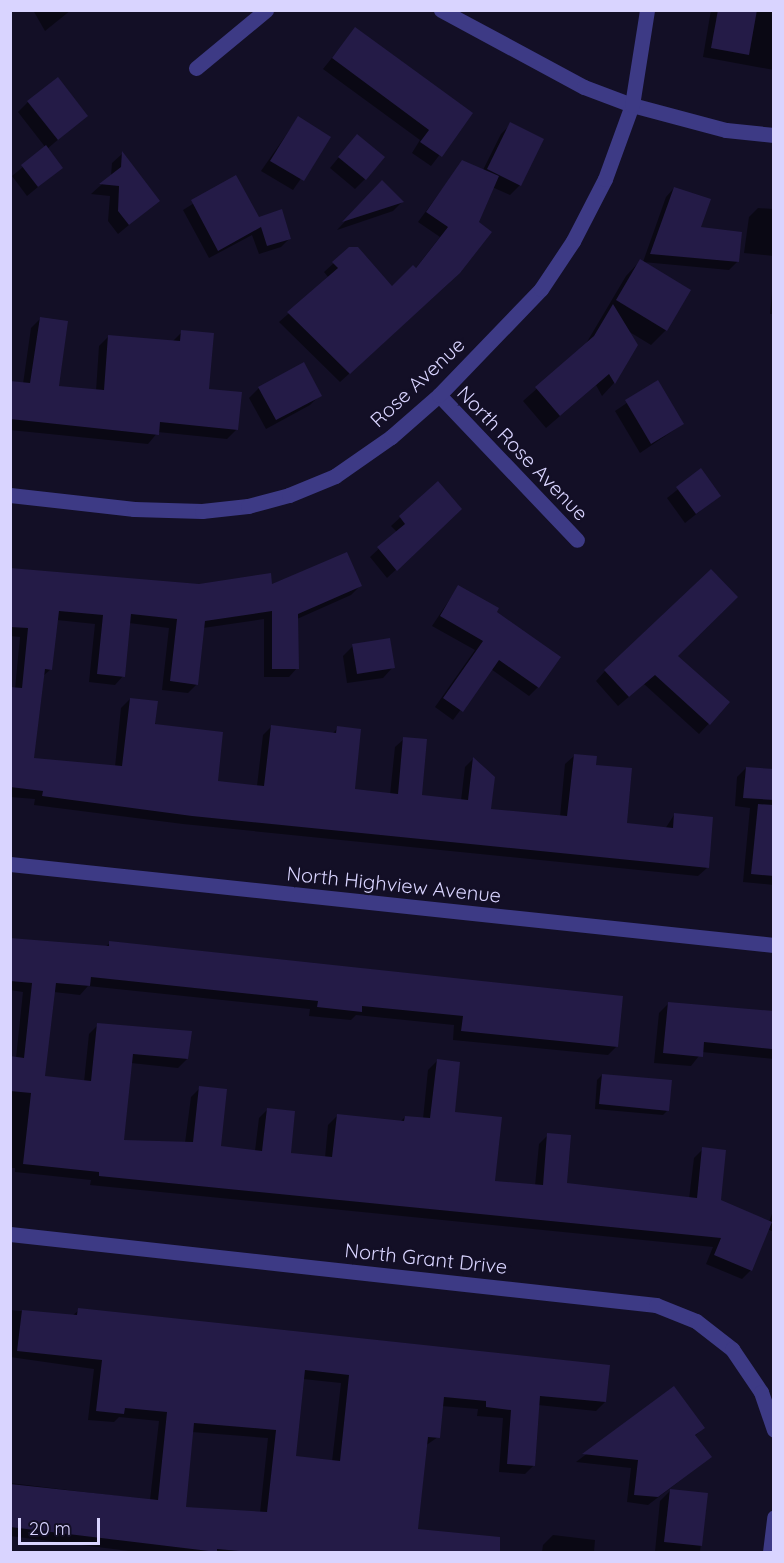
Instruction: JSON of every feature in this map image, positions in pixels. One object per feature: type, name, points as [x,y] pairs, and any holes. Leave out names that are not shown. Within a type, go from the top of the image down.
[{"type":"street","points":[[196,68],[266,10]]},
{"type":"street","points":[[441,10],[533,63],[632,105],[726,130],[774,135]]},
{"type":"street","name":"Rose Avenue","points":[[10,495],[134,509],[202,511],[248,506],[289,495],[335,476],[391,437],[439,395],[541,289],[573,241],[605,179],[632,105],[647,10]]},
{"type":"street","name":"North Rose Avenue","points":[[439,395],[577,540]]},
{"type":"street","name":"North Highview Avenue","points":[[10,864],[774,945]]},
{"type":"street","name":"North Grant Drive","points":[[10,1234],[656,1305],[696,1321],[732,1349],[761,1392],[774,1430]]},
{"type":"street","points":[[770,1552],[774,1516]]},
{"type":"building","points":[[718,10],[757,10],[749,55],[711,48]]},
{"type":"building","points":[[355,27],[473,113],[442,157],[420,142],[429,130],[332,58]]},
{"type":"building","points":[[58,77],[88,116],[58,140],[27,101]]},
{"type":"building","points":[[298,116],[331,137],[304,181],[270,161]]},
{"type":"building","points":[[510,122],[544,139],[521,186],[487,169]]},
{"type":"building","points":[[357,134],[385,157],[366,180],[338,157]]},
{"type":"building","points":[[46,145],[63,168],[38,187],[21,165]]},
{"type":"building","points":[[122,151],[160,201],[129,225],[118,211],[119,186],[99,184],[121,167]]},
{"type":"building","points":[[462,160],[499,176],[479,222],[492,232],[460,273],[350,374],[287,312],[338,268],[332,262],[349,247],[358,247],[392,286],[413,265],[416,268],[448,227],[426,212]]},
{"type":"building","points":[[236,175],[259,217],[282,209],[291,239],[267,246],[261,227],[218,251],[191,200]]},
{"type":"building","points":[[382,180],[404,202],[342,222]]},
{"type":"building","points":[[674,187],[711,199],[701,227],[742,232],[739,262],[650,254]]},
{"type":"building","points":[[640,259],[691,290],[667,331],[616,300]]},
{"type":"building","points":[[613,304],[638,345],[615,384],[609,374],[560,416],[535,387],[594,336]]},
{"type":"building","points":[[40,317],[68,321],[59,386],[104,390],[108,335],[180,341],[181,330],[214,333],[209,389],[242,392],[238,430],[160,422],[159,435],[10,419],[10,381],[30,383]]},
{"type":"building","points":[[304,362],[322,396],[276,420],[258,387]]},
{"type":"building","points":[[658,380],[684,424],[651,444],[625,400]]},
{"type":"building","points":[[701,468],[721,496],[696,514],[676,487]]},
{"type":"building","points":[[438,481],[462,509],[397,571],[377,547],[405,524],[399,516]]},
{"type":"building","points":[[347,552],[362,586],[298,614],[299,669],[272,669],[272,611],[205,621],[198,685],[170,681],[177,619],[131,614],[125,677],[97,674],[103,615],[59,611],[52,670],[45,669],[34,758],[122,766],[130,698],[158,701],[155,724],[223,732],[218,781],[264,786],[271,725],[336,733],[337,726],[361,729],[355,789],[398,794],[403,737],[427,739],[422,795],[468,800],[473,757],[495,777],[491,809],[567,816],[574,754],[597,756],[596,765],[632,768],[627,823],[673,828],[674,813],[713,817],[709,868],[192,816],[42,796],[43,791],[10,787],[10,687],[22,688],[28,628],[10,627],[10,568],[199,584],[271,573],[272,584]]},
{"type":"building","points":[[711,569],[738,597],[678,656],[730,702],[710,725],[655,675],[629,697],[604,670]]},
{"type":"building","points":[[458,585],[499,608],[497,612],[561,657],[539,688],[499,660],[463,712],[443,698],[483,641],[440,616]]},
{"type":"building","points":[[390,638],[395,668],[357,674],[352,644]]},
{"type":"building","points":[[746,767],[774,769],[774,800],[743,798]]},
{"type":"building","points":[[758,804],[774,805],[774,876],[751,874]]},
{"type":"building","points":[[10,938],[109,946],[109,941],[623,996],[618,1047],[461,1031],[463,1016],[362,1006],[362,1012],[317,1007],[318,1001],[91,977],[90,986],[56,983],[45,1076],[91,1081],[97,1023],[192,1031],[188,1059],[133,1054],[124,1140],[193,1142],[199,1086],[227,1089],[221,1146],[262,1151],[267,1108],[295,1111],[291,1153],[332,1157],[337,1114],[404,1121],[405,1116],[430,1118],[437,1059],[460,1062],[455,1112],[502,1117],[495,1181],[543,1185],[547,1133],[571,1135],[567,1183],[697,1198],[702,1147],[726,1150],[721,1200],[772,1222],[752,1271],[714,1255],[721,1238],[99,1176],[99,1172],[23,1164],[31,1093],[10,1091],[10,1056],[24,1058],[32,983],[10,981]]},
{"type":"building","points":[[668,1002],[774,1011],[772,1049],[704,1042],[703,1057],[663,1053]]},
{"type":"building","points":[[602,1074],[672,1080],[669,1111],[599,1104]]},
{"type":"building","points":[[78,1308],[610,1365],[606,1402],[540,1396],[535,1466],[507,1464],[511,1410],[486,1407],[486,1401],[444,1397],[440,1438],[428,1437],[418,1529],[500,1537],[500,1552],[250,1552],[217,1549],[217,1552],[10,1527],[10,1484],[158,1500],[167,1412],[125,1408],[124,1414],[96,1411],[102,1360],[17,1351],[22,1310],[77,1315]],"holes":[[[305,1370],[349,1375],[340,1461],[296,1456]],[[194,1423],[276,1430],[267,1512],[186,1507]]]},
{"type":"building","points":[[674,1386],[705,1428],[695,1435],[712,1457],[658,1497],[634,1495],[638,1460],[582,1454]]},
{"type":"building","points":[[670,1489],[708,1493],[702,1546],[664,1542]]}]
